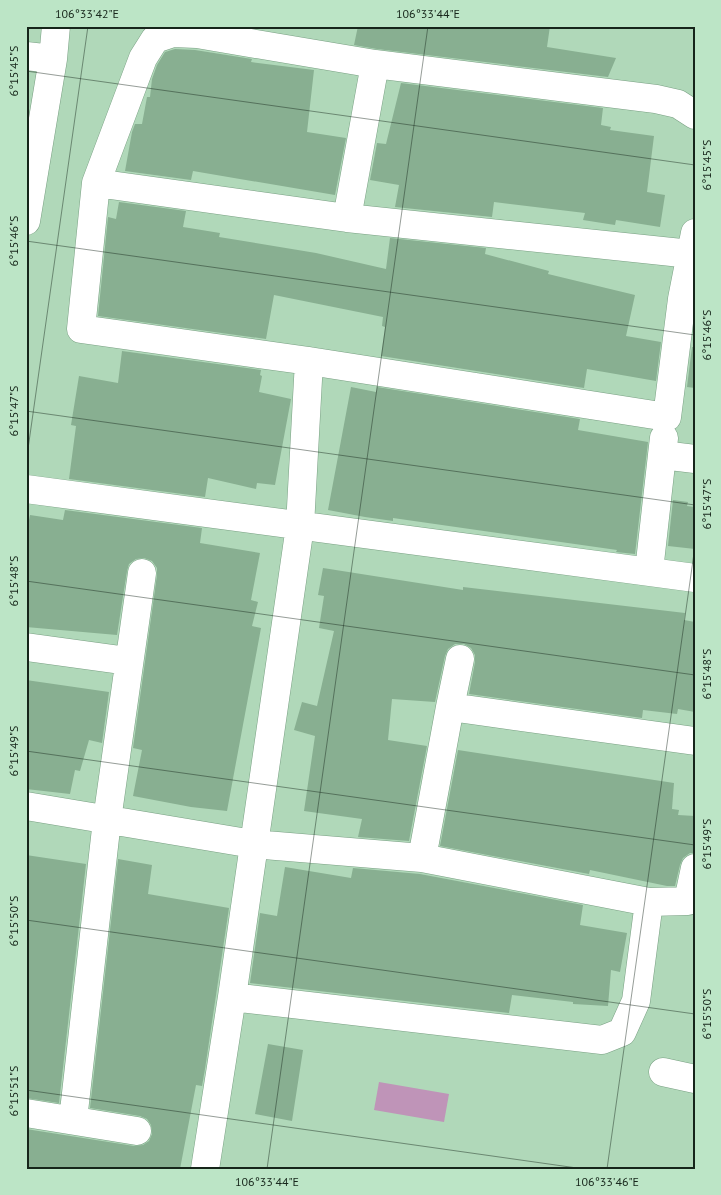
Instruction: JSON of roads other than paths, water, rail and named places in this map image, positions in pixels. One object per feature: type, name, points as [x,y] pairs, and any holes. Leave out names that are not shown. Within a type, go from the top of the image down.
[{"type":"street","points":[[26,221],[53,59],[56,26]]},
{"type":"street","points":[[667,417],[309,361],[81,329],[96,184],[143,58],[155,39],[173,33],[197,34],[374,64],[656,99],[678,104],[695,115]]},
{"type":"street","points":[[26,56],[53,59]]},
{"type":"street","points":[[347,218],[374,64]]},
{"type":"street","points":[[96,184],[347,218],[693,244],[673,360],[648,571]]},
{"type":"street","points":[[205,1169],[232,997],[300,526],[309,361]]},
{"type":"street","points":[[662,455],[695,459]]},
{"type":"street","points":[[26,489],[695,578]]},
{"type":"street","points":[[73,1120],[107,820],[142,574]]},
{"type":"street","points":[[26,648],[128,662]]},
{"type":"street","points":[[422,858],[460,658]]},
{"type":"street","points":[[450,707],[695,740]]},
{"type":"street","points":[[26,806],[253,844],[422,858],[649,902],[692,902],[695,868]]},
{"type":"street","points":[[232,997],[602,1040],[622,1032],[636,1001],[649,902]]},
{"type":"street","points":[[663,1072],[695,1079]]},
{"type":"street","points":[[26,1113],[137,1131]]}]
